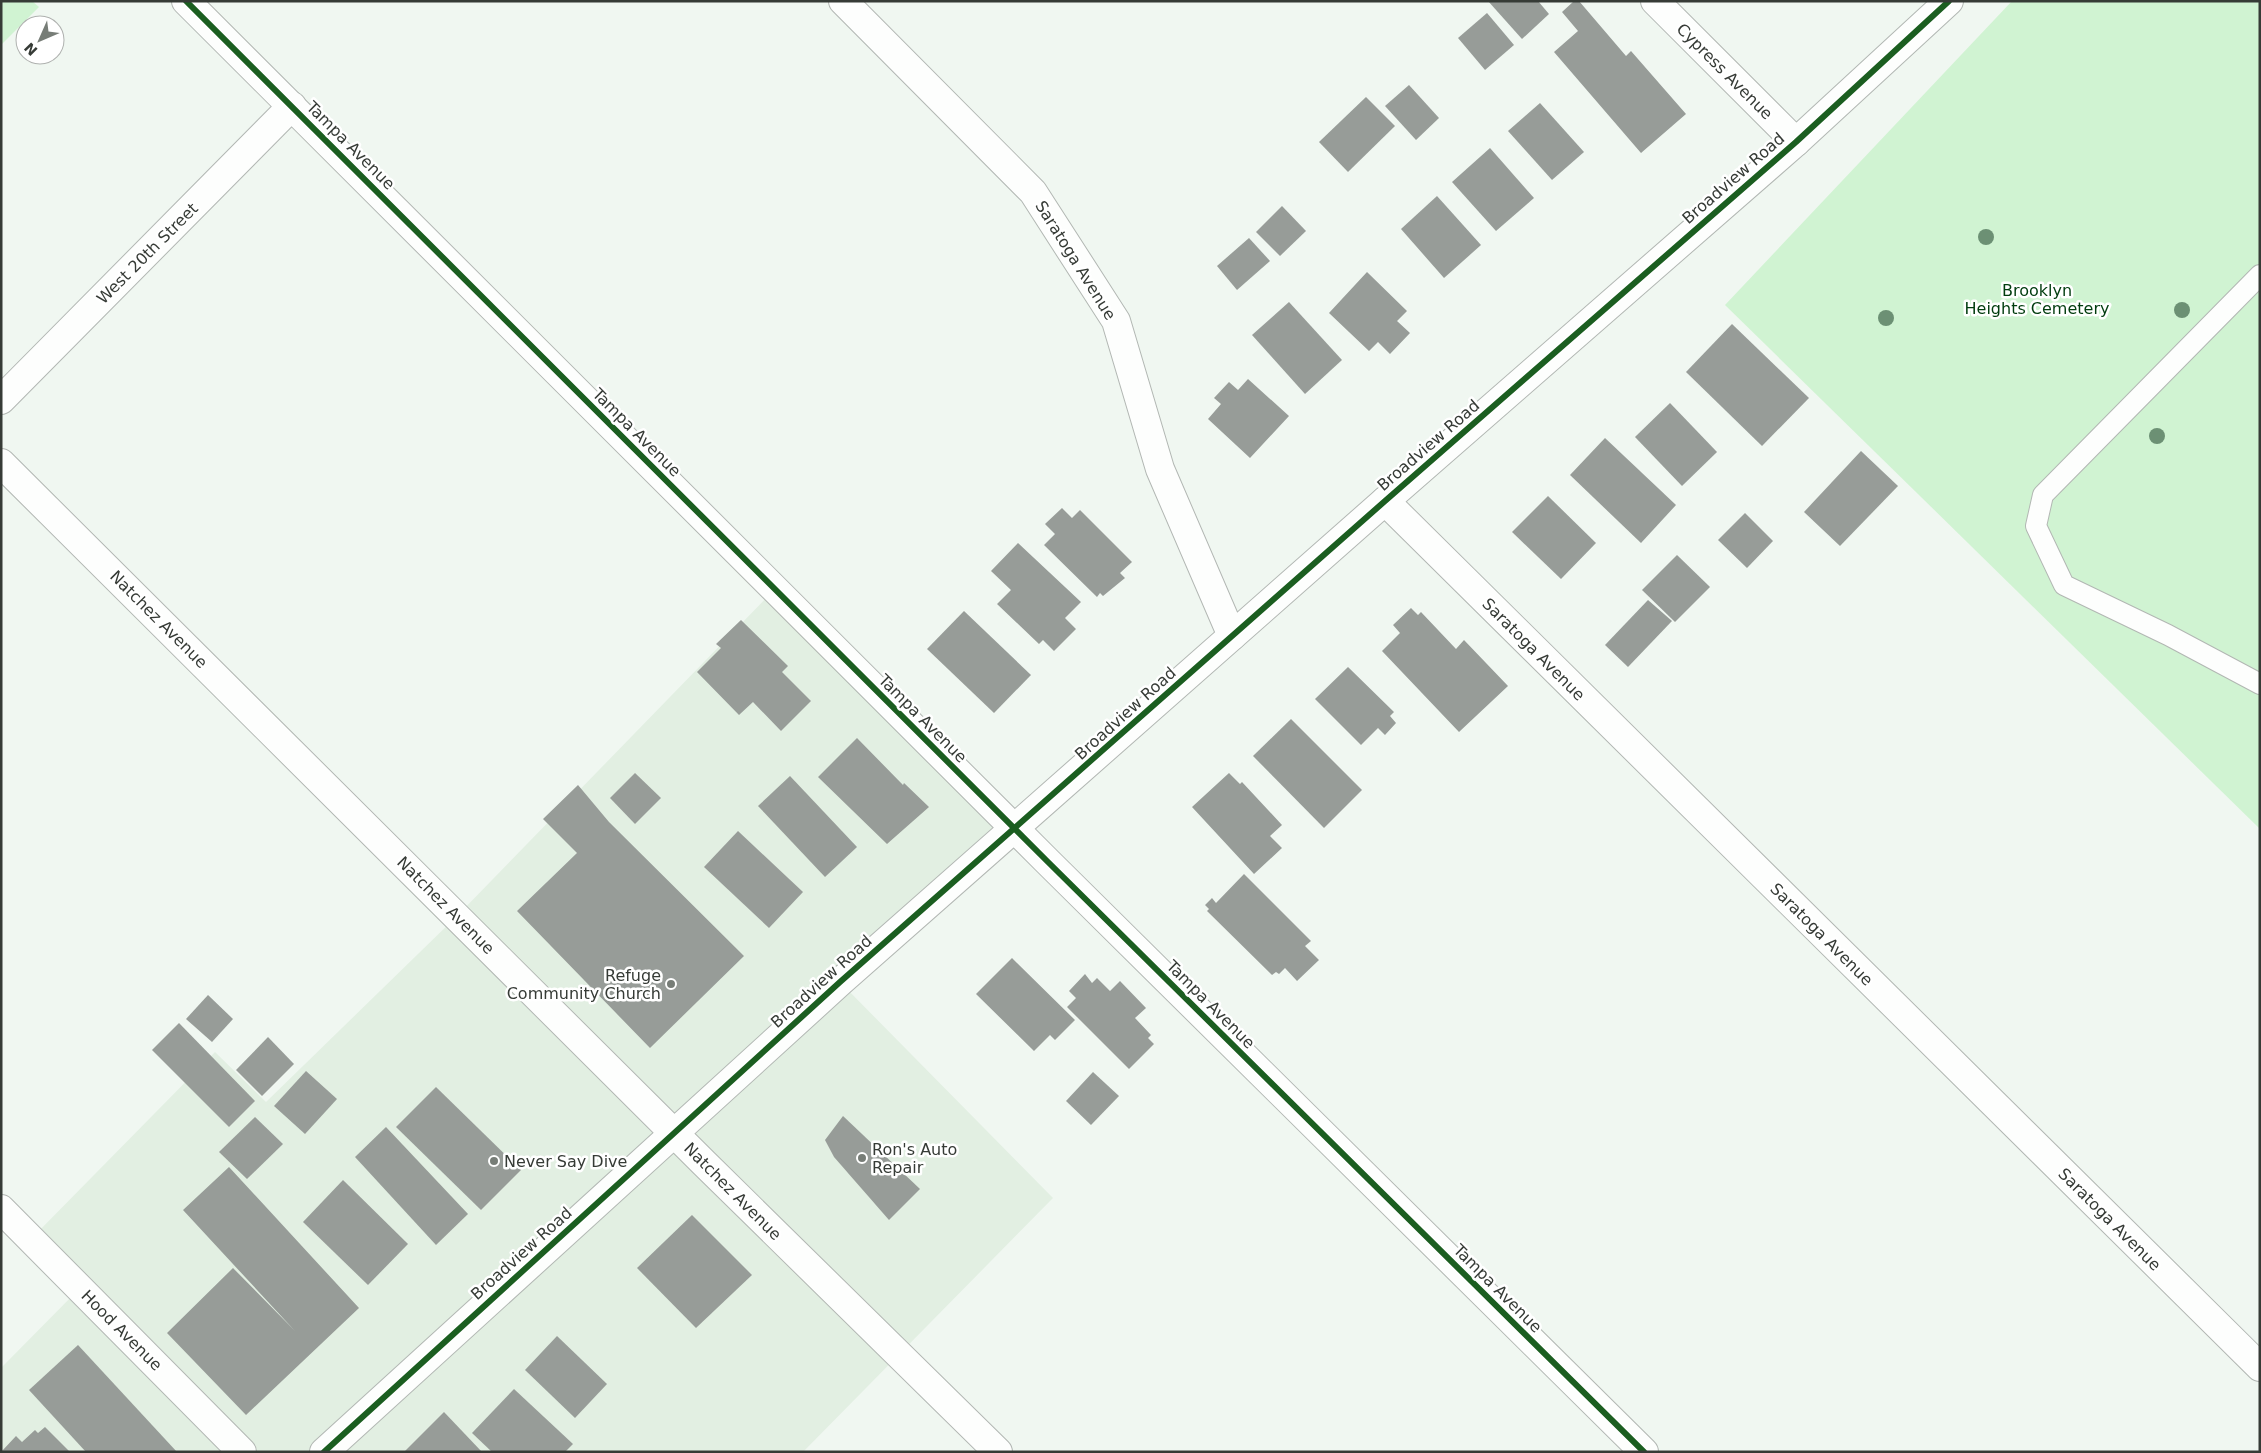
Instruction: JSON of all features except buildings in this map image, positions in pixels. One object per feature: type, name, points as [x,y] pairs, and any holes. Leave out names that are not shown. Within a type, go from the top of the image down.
[{"type":"street","name":"Tampa Avenue","points":[[186,1],[1015,829],[1644,1452]]},
{"type":"street","name":"Saratoga Avenue","points":[[843,1],[1033,192],[1116,321],[1160,469],[1232,636]]},
{"type":"street","name":"Cypress Avenue","points":[[1655,1],[1796,142]]},
{"type":"street","name":"Broadview Road","points":[[324,1452],[673,1132],[860,964],[1796,142],[1949,1]]},
{"type":"street","name":"West 20th Street","points":[[1,400],[292,106]]},
{"type":"street","name":"Natchez Avenue","points":[[1,463],[673,1132],[998,1452]]},
{"type":"street","name":"Saratoga Avenue","points":[[1385,501],[2260,1367]]},
{"type":"street","name":"Hood Avenue","points":[[1,1209],[242,1452]]},
{"type":"lane","points":[[2260,275],[2043,495],[2036,526],[2064,585],[2168,635],[2260,684]]},
{"type":"shaded area","points":[[775,589],[1015,829],[840,982],[1053,1198],[803,1452],[1,1452],[1,1368],[80,1288],[31,1239],[215,1052],[266,1102],[457,916]]},
{"type":"green space","points":[[1,1],[32,1],[39,7],[31,15],[15,15],[15,31],[1,45]]},
{"type":"green space","name":"Brooklyn Heights Cemetery","points":[[2012,1],[2260,1],[2260,829],[1725,305]]},
{"type":"cycle path","points":[[186,1],[1048,862],[1644,1452]]},
{"type":"cycle path","points":[[324,1452],[840,982],[1385,501],[1796,142],[1949,1]]},
{"type":"place","name":"Refuge Community Church","points":[[671,984]]},
{"type":"place","name":"Ron's Auto Repair","points":[[862,1158]]},
{"type":"place","name":"Never Say Dive","points":[[494,1161]]}]
